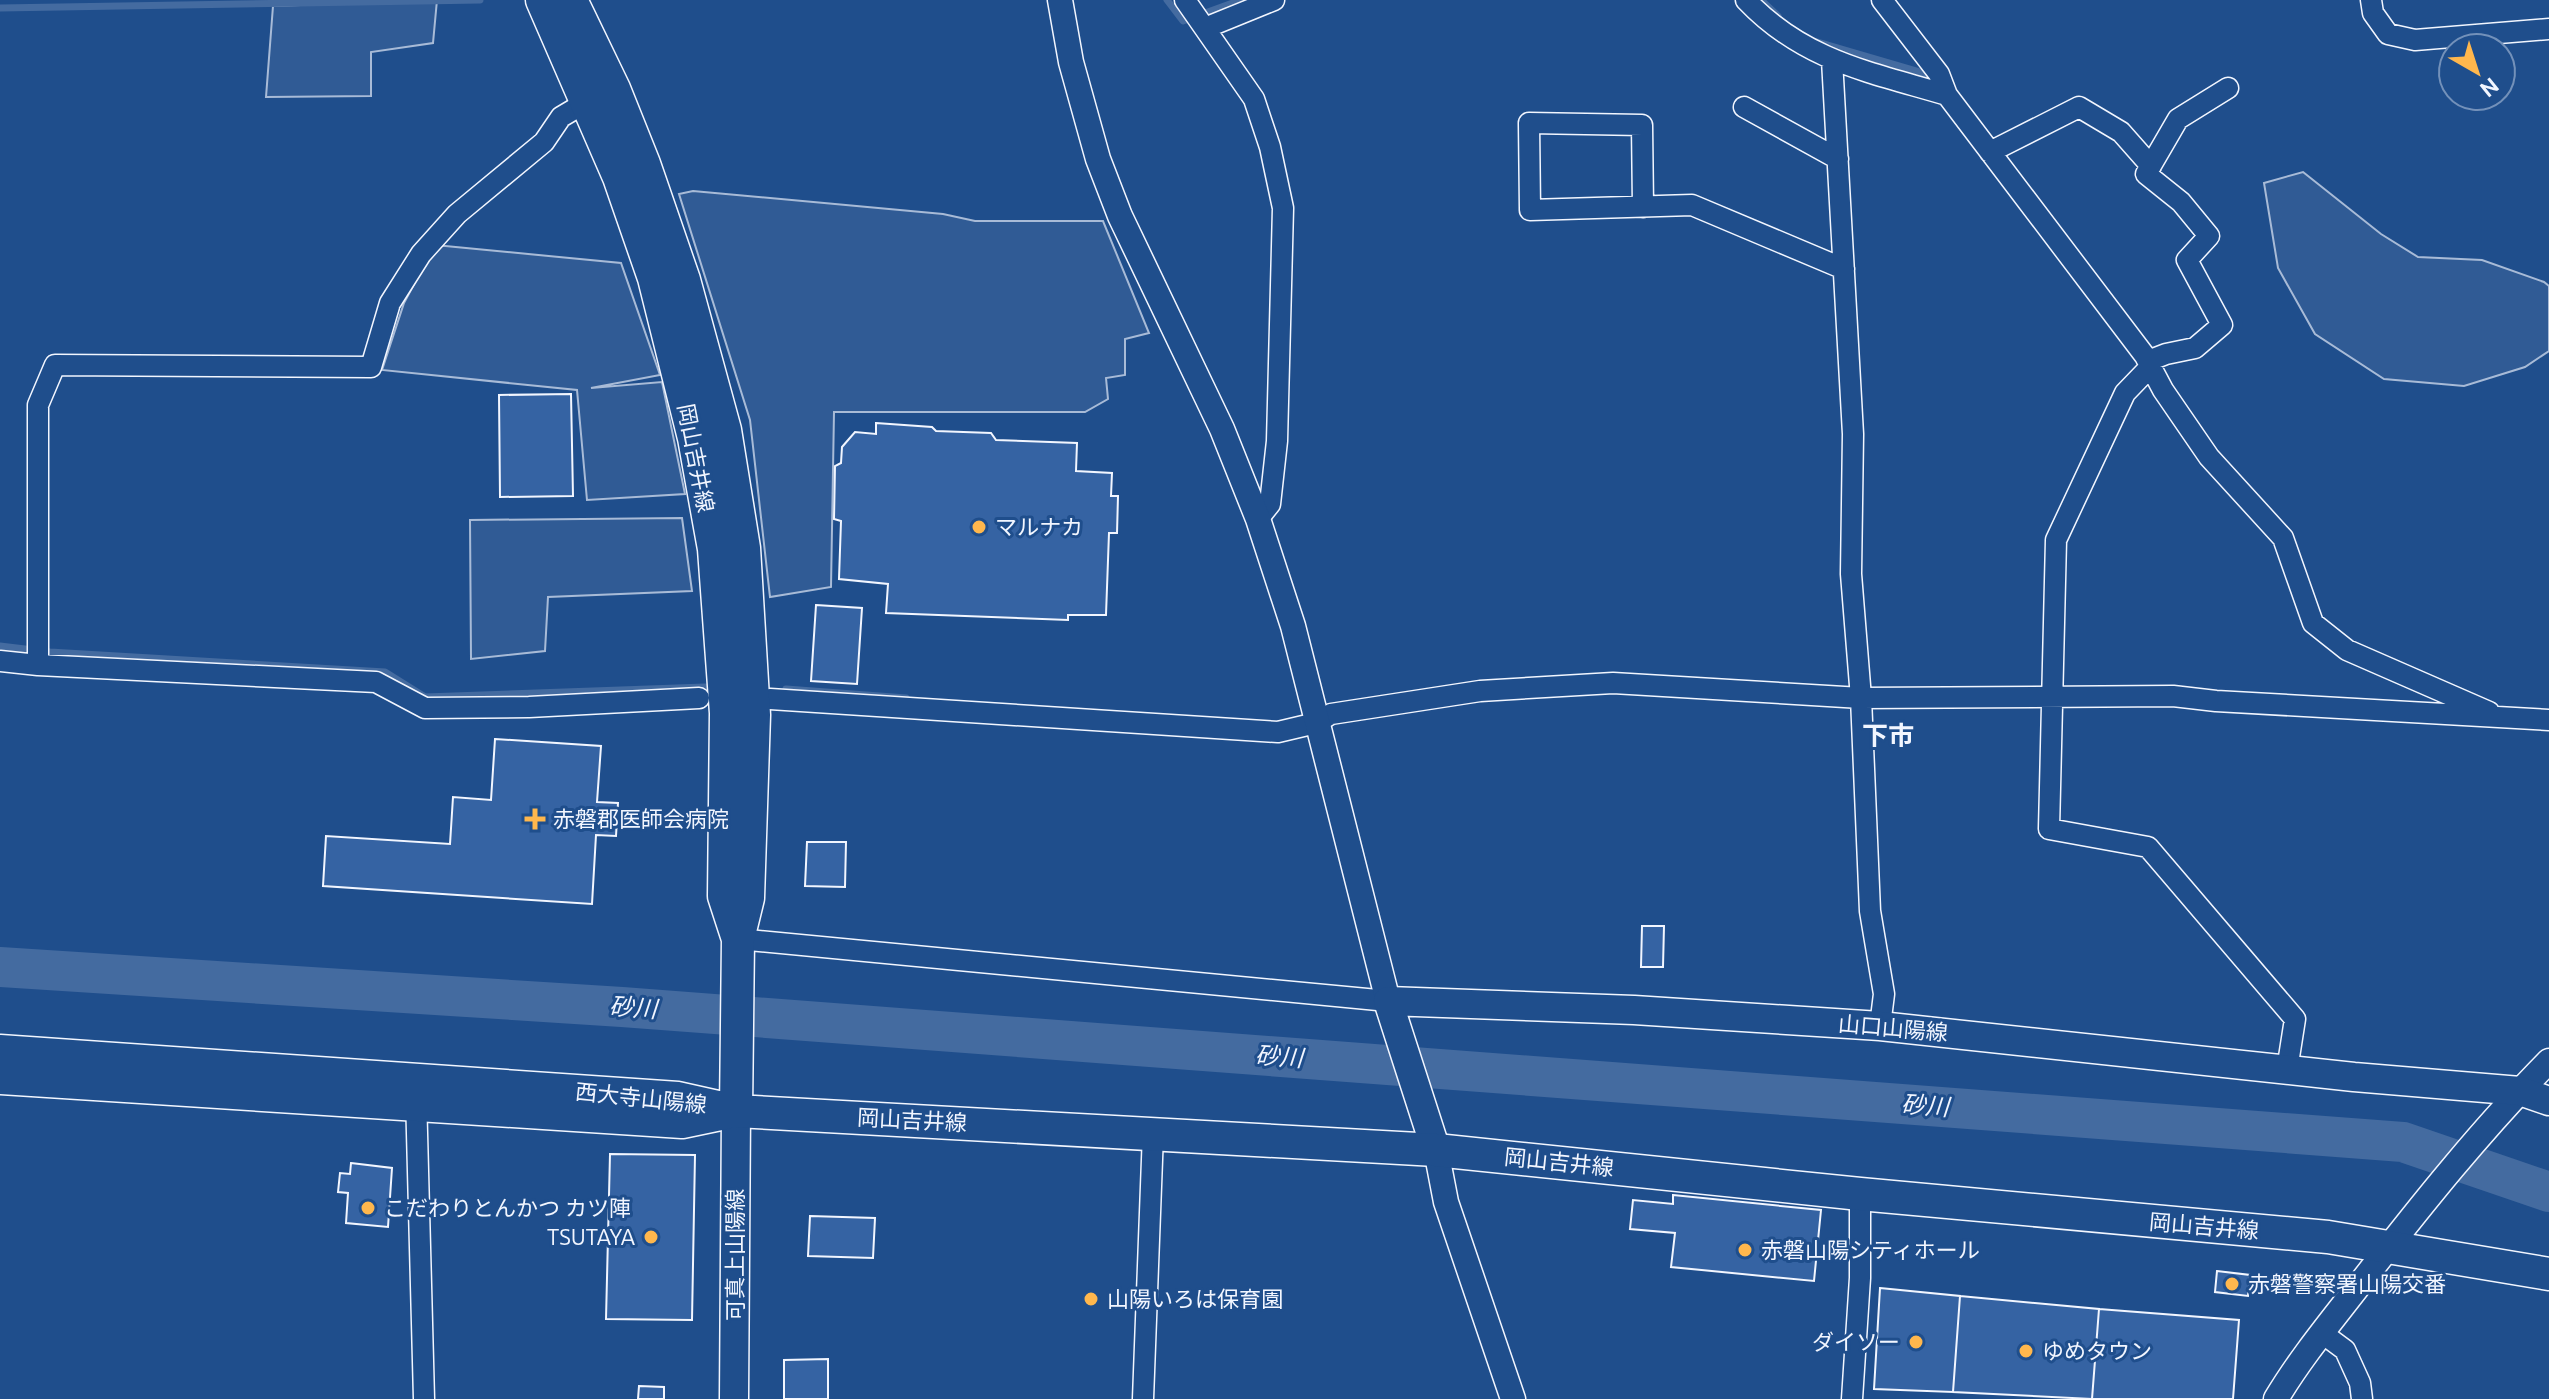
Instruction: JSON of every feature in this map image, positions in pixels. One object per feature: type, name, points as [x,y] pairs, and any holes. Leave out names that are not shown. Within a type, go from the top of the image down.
[{"type":"main road","name":"岡山吉井線","points":[[542,0],[619,177],[654,278],[694,438],[714,549],[726,713],[724,896],[738,939]]},
{"type":"main road","name":"岡山吉井線","points":[[571,0],[614,89],[684,280],[725,430],[744,548],[754,715],[748,898],[738,939],[736,1095],[1153,1133],[1436,1150],[1860,1194],[2328,1237],[2398,1236],[2549,1274]]},
{"type":"main road","name":"山口山陽線","points":[[1393,1013],[1603,1009],[1880,1026],[2549,1101]]},
{"type":"main road","points":[[1393,1013],[1436,1150]]},
{"type":"main road","name":"西大寺山陽線","points":[[0,1051],[416,1092]]},
{"type":"main road","name":"西大寺山陽線","points":[[0,1078],[416,1092],[678,1098],[736,1095]]},
{"type":"main road","name":"可真上山陽線","points":[[734,1399],[736,1095]]},
{"type":"street","points":[[738,939],[1393,1013],[1293,626],[1258,519],[1222,429],[1120,216],[1071,62],[1060,0]]},
{"type":"street","points":[[1185,0],[1254,99],[1270,147],[1283,208],[1277,441],[1270,504],[1258,519]]},
{"type":"street","points":[[1205,28],[1274,0]]},
{"type":"street","points":[[1746,0],[1768,23],[1811,51],[1947,95]]},
{"type":"street","points":[[1882,0],[1939,74],[1947,95],[2149,364],[2209,457],[2283,538],[2313,623],[2347,650],[2504,718]]},
{"type":"street","points":[[2371,0],[2373,13],[2388,34],[2415,40],[2549,29]]},
{"type":"street","points":[[1832,60],[1853,434],[1851,574],[1861,698],[1870,911],[1884,994],[1880,1026]]},
{"type":"street","points":[[2228,88],[2178,119],[2146,174],[2181,202],[2209,236],[2198,244],[2187,260],[2222,325],[2195,348],[2166,354],[2149,364],[2125,393],[2056,540],[2049,829],[2148,847],[2295,1019],[2287,1070]]},
{"type":"street","points":[[38,665],[38,405],[55,365],[371,367],[390,303],[421,254],[457,214],[544,142],[561,117],[588,101]]},
{"type":"street","points":[[1744,107],[1838,159]]},
{"type":"street","points":[[1990,152],[2079,107],[2121,132],[2151,166]]},
{"type":"street","points":[[1643,207],[1642,125],[1529,123],[1530,210],[1643,207],[1692,205],[1844,269]]},
{"type":"street","points":[[0,661],[376,682],[425,708],[529,707],[699,698]]},
{"type":"street","points":[[770,699],[1278,732],[1316,723],[1331,714],[1480,691],[1613,683],[1861,698],[2173,696],[2549,720]]},
{"type":"street","points":[[2276,1399],[2322,1333],[2398,1236],[2513,1099],[2549,1061]]},
{"type":"street","points":[[416,1092],[424,1399]]},
{"type":"street","points":[[1143,1399],[1153,1133]]},
{"type":"street","points":[[1436,1150],[1446,1202],[1513,1399]]},
{"type":"street","points":[[1852,1399],[1860,1278],[1860,1194]]},
{"type":"street","points":[[2322,1333],[2345,1350],[2360,1383],[2362,1399]]},
{"type":"shaded area","points":[[437,0],[433,43],[371,52],[371,96],[266,97],[273,6]]},
{"type":"shaded area","points":[[2303,172],[2381,234],[2418,257],[2482,260],[2544,282],[2549,286],[2549,351],[2525,367],[2464,386],[2384,379],[2315,334],[2278,268],[2264,183]]},
{"type":"shaded area","points":[[693,191],[943,214],[975,221],[1103,221],[1149,333],[1125,339],[1125,375],[1106,378],[1108,399],[1085,412],[834,412],[831,587],[770,597],[750,420],[679,194]]},
{"type":"shaded area","points":[[435,245],[621,263],[660,375],[591,388],[662,382],[685,494],[587,500],[577,390],[382,370],[404,303]]},
{"type":"shaded area","points":[[682,518],[692,591],[548,597],[545,651],[471,659],[470,520]]},
{"type":"building","points":[[571,394],[573,496],[500,497],[499,395]]},
{"type":"building","name":"マルナカ","points":[[876,423],[932,427],[936,431],[991,433],[996,440],[1077,443],[1076,471],[1112,473],[1111,496],[1118,496],[1117,533],[1109,533],[1106,615],[1068,615],[1068,620],[886,613],[888,584],[839,579],[841,521],[834,519],[835,466],[841,463],[842,447],[855,432],[876,434]]},
{"type":"building","points":[[816,605],[862,608],[857,684],[811,681]]},
{"type":"building","name":"赤磐郡医師会病院","points":[[495,739],[601,746],[597,802],[618,803],[616,836],[596,835],[592,904],[323,886],[326,836],[450,844],[453,797],[491,800]]},
{"type":"building","points":[[807,842],[846,842],[845,887],[805,886]]},
{"type":"building","points":[[1642,926],[1664,926],[1663,967],[1641,967]]},
{"type":"building","name":"TSUTAYA","points":[[610,1154],[695,1155],[692,1320],[606,1319]]},
{"type":"building","name":"こだわりとんかつ カツ陣","points":[[351,1163],[392,1168],[388,1227],[346,1223],[348,1193],[338,1192],[340,1173],[350,1174]]},
{"type":"building","name":"赤磐山陽シティホール","points":[[1673,1195],[1821,1210],[1814,1281],[1671,1267],[1675,1233],[1630,1229],[1633,1200],[1673,1204]]},
{"type":"building","points":[[810,1216],[875,1218],[873,1258],[808,1256]]},
{"type":"building","name":"赤磐警察署山陽交番","points":[[2217,1271],[2250,1275],[2248,1296],[2215,1292]]},
{"type":"building","name":"ダイソー","points":[[1880,1288],[1960,1296],[1953,1392],[1874,1389]]},
{"type":"building","name":"ゆめタウン","points":[[1960,1296],[2099,1309],[2092,1399],[1953,1392]]},
{"type":"building","points":[[2099,1309],[2239,1320],[2233,1399],[2092,1399]]},
{"type":"building","points":[[828,1359],[828,1399],[784,1399],[784,1360]]},
{"type":"building","points":[[639,1386],[664,1387],[664,1399],[638,1399]]},
{"type":"waterway","points":[[0,8],[480,0]]},
{"type":"waterway","points":[[1167,0],[1183,21],[1241,0]]},
{"type":"waterway","points":[[1761,0],[1778,16]]},
{"type":"waterway","points":[[1814,41],[1927,74]]},
{"type":"waterway","points":[[0,646],[50,652],[385,672],[425,697],[705,687]]},
{"type":"waterway","points":[[786,689],[906,698]]},
{"type":"waterway","name":"砂川","points":[[0,967],[622,1007],[2403,1142],[2549,1192]]},
{"type":"place","name":"マルナカ","points":[[979,527]]},
{"type":"place","name":"赤磐郡医師会病院","points":[[535,819]]},
{"type":"place","name":"こだわりとんかつ カツ陣","points":[[368,1208]]},
{"type":"place","name":"TSUTAYA","points":[[651,1237]]},
{"type":"place","name":"赤磐山陽シティホール","points":[[1745,1250]]},
{"type":"place","name":"赤磐警察署山陽交番","points":[[2232,1284]]},
{"type":"place","name":"山陽いろは保育園","points":[[1091,1299]]},
{"type":"place","name":"ダイソー","points":[[1916,1342]]},
{"type":"place","name":"ゆめタウン","points":[[2026,1351]]},
{"type":"district","name":"下市","points":[[1888,736]]}]
